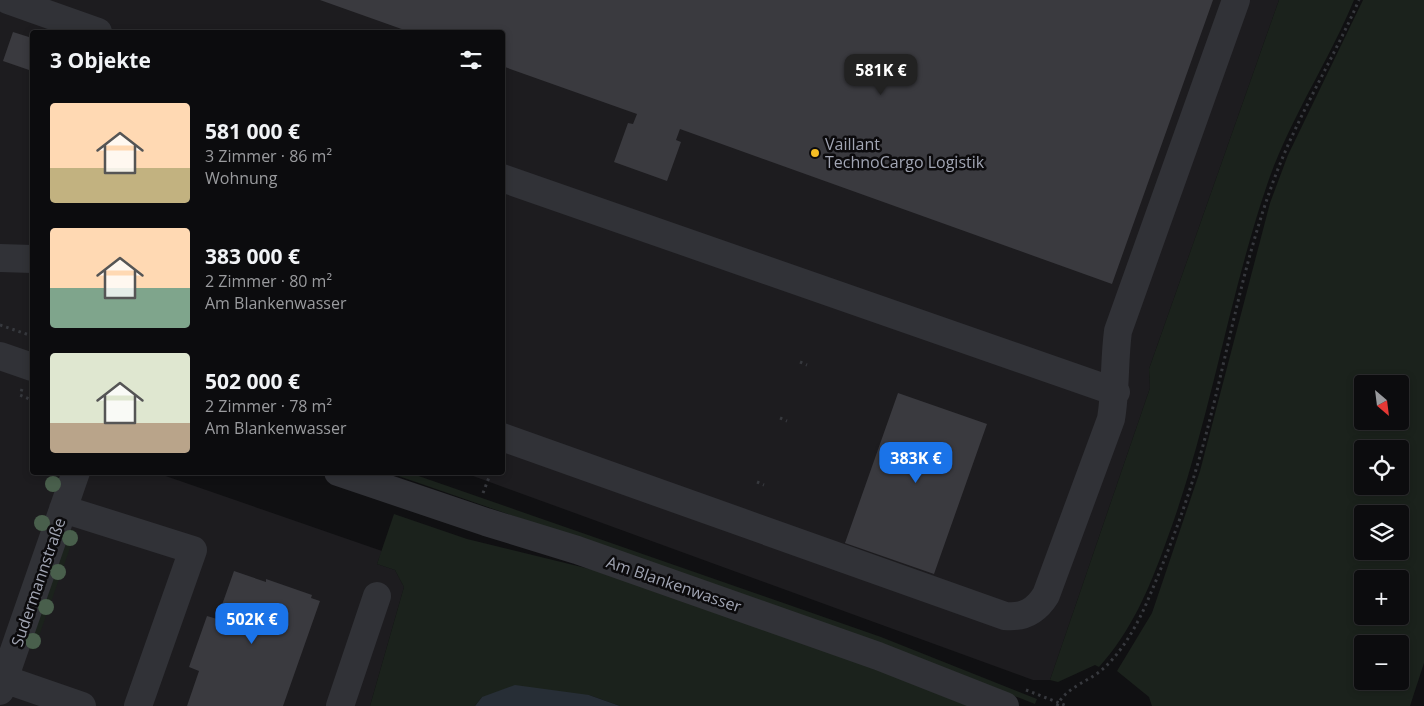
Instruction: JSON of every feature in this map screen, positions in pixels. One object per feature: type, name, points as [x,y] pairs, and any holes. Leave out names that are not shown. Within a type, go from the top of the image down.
[{"type":"street","points":[[8,0],[92,30]]},
{"type":"street","points":[[505,438],[1005,616],[1015,617],[1028,614],[1039,606],[1046,595],[1111,419],[1116,392],[1118,332],[1236,0]]},
{"type":"street","points":[[505,179],[1116,392]]},
{"type":"street","points":[[0,258],[30,259]]},
{"type":"street","points":[[0,356],[30,366]]},
{"type":"street","name":"Sudermannstraße","points":[[2,685],[75,475]]},
{"type":"street","name":"Am Blankenwasser","points":[[347,475],[486,522],[577,550],[878,656],[1005,706]]},
{"type":"street","points":[[63,509],[193,550],[138,706]]},
{"type":"street","points":[[340,706],[377,596]]},
{"type":"street","points":[[2,685],[82,706]]},
{"type":"path","points":[[1057,706],[1067,692],[1104,669],[1130,637],[1144,609],[1178,523],[1195,472],[1250,254],[1272,185],[1292,135],[1358,0]]},
{"type":"path","points":[[0,325],[30,335]]},
{"type":"path","points":[[800,362],[807,365]]},
{"type":"path","points":[[780,418],[787,421]]},
{"type":"path","points":[[483,493],[491,475]]},
{"type":"path","points":[[757,482],[764,485]]},
{"type":"shaded area","points":[[0,0],[1279,0],[1149,369],[1150,388],[1050,680],[1033,680],[470,475],[505,475],[505,30],[30,30],[30,475],[163,475],[382,551],[377,564],[395,570],[404,587],[370,706],[0,706]]},
{"type":"shaded area","points":[[1279,0],[1354,0],[1286,138],[1267,185],[1240,275],[1194,456],[1165,545],[1146,594],[1121,639],[1099,667],[1095,665],[1058,682],[1050,680],[1150,388],[1149,369]]},
{"type":"shaded area","points":[[1363,0],[1424,0],[1424,663],[1410,706],[1152,706],[1149,697],[1117,671],[1152,613],[1200,471],[1270,203],[1288,155]]},
{"type":"shaded area","points":[[396,475],[416,475],[881,637],[1037,699],[1035,704],[878,643]]},
{"type":"shaded area","points":[[394,514],[467,539],[598,571],[876,669],[968,706],[620,706],[589,695],[482,697],[475,706],[370,706],[404,587],[395,570],[377,564]]},
{"type":"shaded area","points":[[70,529],[76,531],[34,650],[28,648]]},
{"type":"shaded area","points":[[515,685],[589,695],[620,706],[475,706],[482,697]]},
{"type":"building","points":[[320,0],[1213,0],[1112,284],[680,129],[676,140],[681,142],[667,181],[614,162],[628,123],[633,124],[637,114],[505,67],[505,30],[404,30]]},
{"type":"building","points":[[13,32],[30,37],[30,70],[3,61]]},
{"type":"building","points":[[898,393],[987,424],[934,574],[845,543]]},
{"type":"building","points":[[234,571],[266,582],[266,579],[312,595],[311,598],[320,601],[283,706],[187,706],[199,671],[189,667],[207,616],[217,619]]},
{"type":"place","name":"Vaillant TechnoCargo Logistik","points":[[815,153]]}]
